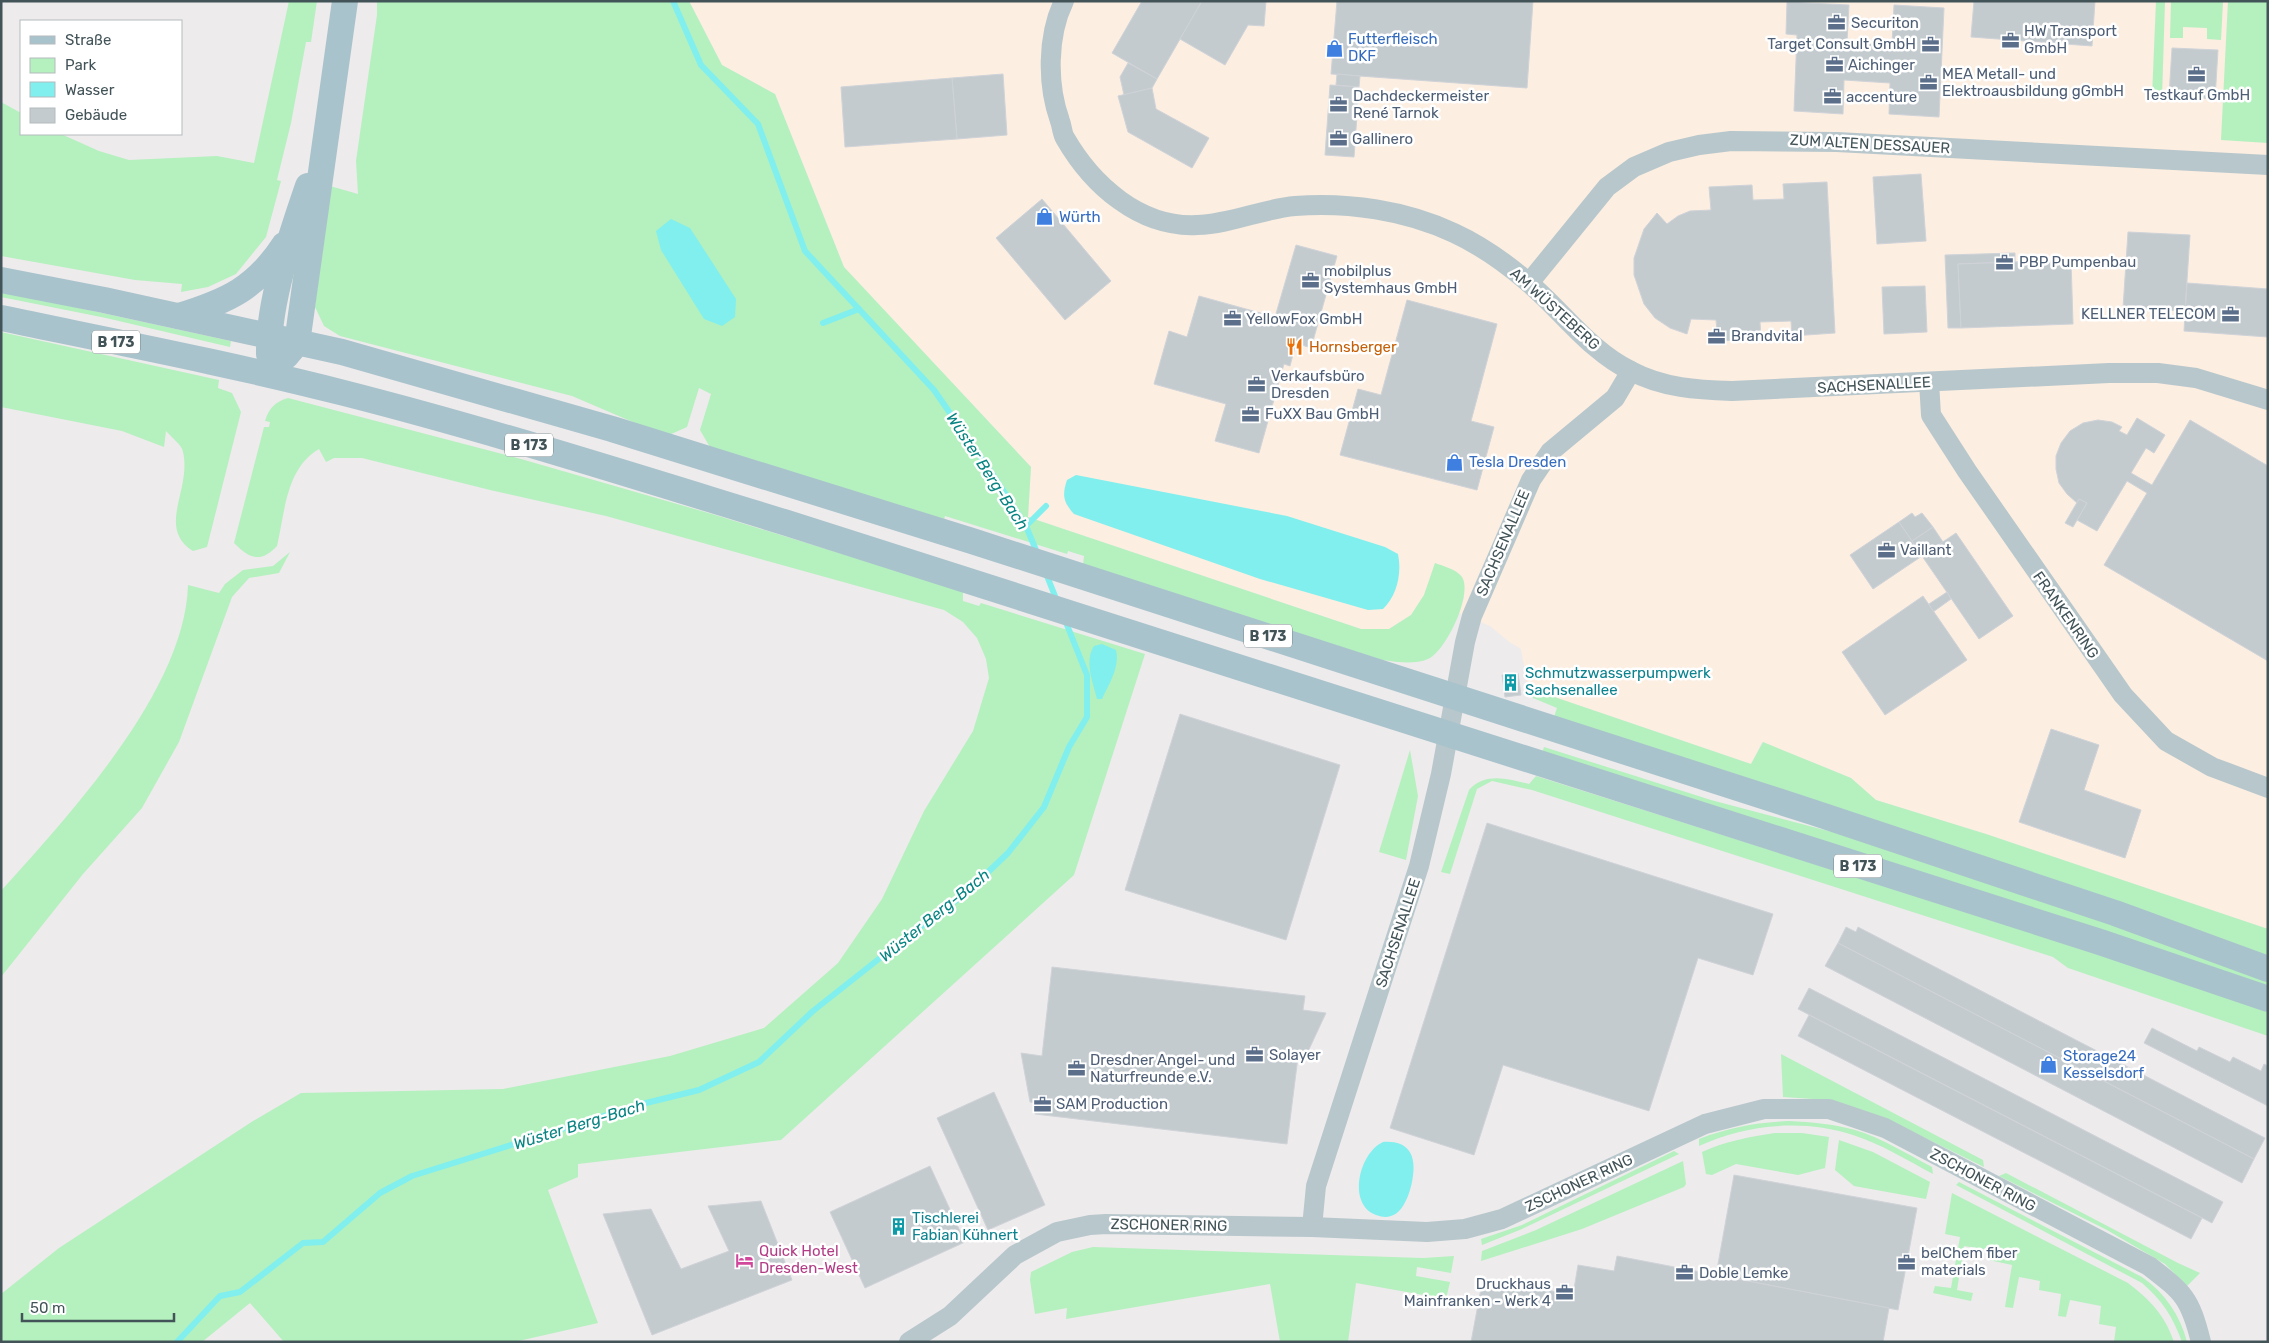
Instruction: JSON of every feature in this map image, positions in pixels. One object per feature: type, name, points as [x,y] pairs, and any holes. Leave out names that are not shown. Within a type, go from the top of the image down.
[{"type":"main road","points":[[269,375],[297,343],[344,1]]},
{"type":"main road","points":[[269,375],[269,336],[291,234],[327,128]]},
{"type":"main road","points":[[178,316],[210,306],[254,282],[270,266],[291,234]]},
{"type":"main road","name":"B 173","points":[[1,280],[342,352],[612,428],[972,541],[1869,831],[2115,914],[2268,969]]},
{"type":"main road","name":"B 173","points":[[1,318],[345,393],[599,465],[1095,621],[2100,942],[2268,999]]},
{"type":"street","name":"AM WÜSTEBERG","points":[[1064,1],[1060,9],[1052,42],[1051,73],[1054,102],[1064,136],[1094,179],[1117,199],[1145,216],[1177,224],[1197,225],[1294,206],[1330,205],[1365,207],[1411,217],[1454,233],[1494,257],[1529,283],[1596,347],[1631,371]]},
{"type":"street","name":"ZUM ALTEN DESSAUER","points":[[1529,283],[1607,187],[1634,166],[1669,152],[1699,144],[1732,140],[1817,141],[2268,165]]},
{"type":"street","name":"SACHSENALLEE","points":[[1312,1227],[1316,1186],[1419,866],[1472,616],[1531,480],[1550,452],[1615,398],[1631,371],[1663,383],[1693,390],[1732,391],[2100,373],[2158,373],[2196,378],[2268,400]]},
{"type":"street","name":"FRANKENRING","points":[[1928,382],[1931,416],[2123,696],[2166,740],[2212,768],[2268,788]]},
{"type":"street","name":"ZSCHONER RING","points":[[909,1342],[950,1316],[1015,1255],[1057,1232],[1090,1225],[1106,1224],[1312,1227],[1427,1232],[1465,1229],[1502,1219],[1705,1124],[1764,1109],[1829,1109],[1884,1128],[2149,1266],[2178,1288],[2194,1312],[2201,1342]]},
{"type":"shaded area","points":[[689,1],[2268,1],[2268,929],[1986,834],[1876,800],[1851,778],[1762,742],[1751,764],[1528,688],[1521,649],[1490,626],[1459,613],[1464,598],[1461,575],[1435,563],[1424,595],[1411,615],[1389,629],[1361,629],[1028,517],[1031,467],[844,267],[775,94],[722,65]]},
{"type":"green space","points":[[289,1],[317,1],[311,42],[306,42],[291,123],[277,180],[281,181],[266,237],[236,274],[208,287],[181,292],[182,284],[135,280],[1,256],[1,102],[20,112],[20,135],[63,135],[99,151],[129,160],[217,156],[254,163]]},
{"type":"green space","points":[[377,1],[689,1],[722,65],[775,94],[844,267],[1031,467],[1028,517],[1361,629],[1389,629],[1411,615],[1424,595],[1435,563],[1456,572],[1462,577],[1464,585],[1461,608],[1450,634],[1435,654],[1423,661],[1399,662],[1382,660],[1083,565],[1084,556],[1068,551],[1067,554],[945,516],[944,520],[711,449],[700,430],[711,394],[699,388],[687,427],[669,435],[663,435],[572,396],[340,336],[324,326],[315,307],[330,186],[358,194],[356,161],[377,15]]},
{"type":"green space","points":[[2156,1],[2165,1],[2162,97],[2152,97]]},
{"type":"green space","points":[[2171,1],[2223,2],[2221,40],[2207,39],[2207,28],[2183,27],[2183,38],[2170,38]]},
{"type":"green space","points":[[2228,1],[2268,1],[2268,143],[2221,140]]},
{"type":"green space","points":[[1,291],[231,341],[230,347],[106,318],[1,297]]},
{"type":"green space","points":[[1,332],[219,380],[218,388],[232,393],[241,412],[207,547],[193,551],[182,542],[177,531],[176,519],[183,480],[183,452],[166,431],[164,447],[122,431],[1,407]]},
{"type":"green space","points":[[288,398],[521,459],[712,514],[963,591],[963,601],[979,606],[981,603],[1145,654],[1074,875],[781,1140],[578,1164],[578,1177],[548,1190],[598,1323],[514,1342],[284,1342],[250,1303],[202,1342],[1,1342],[1,1294],[59,1248],[253,1121],[301,1093],[503,1089],[670,1056],[764,1028],[838,963],[882,899],[924,811],[973,731],[989,678],[986,659],[977,638],[963,622],[944,610],[606,516],[490,490],[362,458],[334,458],[326,462],[319,449],[308,457],[293,479],[285,505],[277,546],[271,552],[260,557],[250,555],[234,543],[264,427],[269,427],[270,422],[265,421],[273,406],[279,401]]},
{"type":"green space","points":[[290,552],[279,573],[249,578],[232,597],[179,742],[142,808],[83,874],[1,977],[1,891],[89,789],[119,749],[145,708],[167,667],[182,625],[188,585],[219,593],[225,584],[243,570],[273,566]]},
{"type":"green space","points":[[1528,688],[1751,764],[1763,742],[1851,778],[1876,800],[1986,834],[2268,929],[2268,956],[1554,717],[1557,708],[1533,698]]},
{"type":"green space","points":[[1544,747],[1711,800],[1855,838],[2115,925],[2268,980],[2268,988],[1542,753]]},
{"type":"green space","points":[[1410,750],[1418,796],[1406,860],[1379,852]]},
{"type":"green space","points":[[1536,776],[2100,954],[2268,1012],[2268,1036],[2068,968],[2053,957],[1532,790],[1492,781],[1477,789],[1450,874],[1441,872],[1469,790],[1476,784],[1490,779],[1505,779],[1529,784]]},
{"type":"green space","points":[[1781,1054],[1983,1160],[1984,1167],[1905,1128],[1828,1100],[1783,1097]]},
{"type":"green space","points":[[1789,1121],[1831,1125],[1865,1133],[1932,1167],[1933,1174],[1874,1143],[1853,1135],[1814,1127],[1775,1126],[1755,1129],[1736,1133],[1699,1146],[1699,1139],[1722,1131],[1754,1124]]},
{"type":"green space","points":[[1775,1133],[1802,1133],[1829,1137],[1825,1168],[1798,1175],[1736,1164],[1712,1175],[1706,1174],[1702,1152],[1729,1142]]},
{"type":"green space","points":[[1839,1140],[1873,1152],[1930,1182],[1926,1199],[1854,1186],[1835,1170]]},
{"type":"green space","points":[[1674,1151],[1679,1154],[1522,1229],[1482,1245],[1481,1239],[1522,1225]]},
{"type":"green space","points":[[1683,1161],[1686,1184],[1684,1187],[1582,1229],[1481,1261],[1482,1251],[1536,1230]]},
{"type":"green space","points":[[2006,1173],[2200,1273],[2187,1286],[2165,1264],[2107,1230],[1999,1176]]},
{"type":"green space","points":[[1959,1182],[2142,1277],[2158,1290],[2170,1305],[2176,1314],[2187,1342],[2182,1342],[2166,1310],[2142,1283],[1956,1185]]},
{"type":"green space","points":[[1952,1193],[2128,1283],[2156,1309],[2166,1324],[2174,1342],[2114,1342],[2116,1327],[2099,1324],[2101,1306],[2070,1300],[2066,1317],[2058,1316],[2061,1294],[2039,1290],[2040,1281],[2019,1277],[2013,1308],[2005,1307],[2012,1265],[1989,1260],[1990,1250],[1964,1246],[1957,1290],[1973,1293],[1971,1301],[1933,1293],[1935,1286],[1951,1288],[1960,1237],[1945,1234]]},
{"type":"green space","points":[[1093,1247],[1423,1258],[1454,1256],[1451,1273],[1417,1267],[1416,1276],[1450,1282],[1446,1299],[1356,1283],[1348,1342],[1280,1342],[1270,1284],[1066,1319],[1067,1308],[1035,1314],[1030,1280],[1031,1272],[1072,1252]]},
{"type":"water","points":[[671,219],[690,228],[736,299],[735,317],[722,326],[704,319],[661,250],[656,231]]},
{"type":"water","points":[[1076,475],[1287,516],[1385,547],[1398,554],[1399,576],[1395,591],[1383,609],[1368,610],[1260,579],[1074,514],[1064,498],[1064,490],[1067,480]]},
{"type":"water","points":[[1102,644],[1116,650],[1117,656],[1113,675],[1102,699],[1097,699],[1090,672],[1090,658],[1094,646]]},
{"type":"water","points":[[1383,1142],[1392,1142],[1406,1147],[1410,1152],[1414,1165],[1412,1182],[1405,1203],[1396,1213],[1384,1217],[1376,1215],[1367,1209],[1361,1200],[1359,1190],[1360,1178],[1368,1156]]},
{"type":"building","points":[[1142,1],[1202,1],[1157,79],[1112,53]]},
{"type":"building","points":[[1202,1],[1266,1],[1264,26],[1248,25],[1225,65],[1180,39]]},
{"type":"building","points":[[1337,1],[1533,1],[1527,88],[1331,74]]},
{"type":"building","points":[[1974,1],[2095,1],[2092,46],[1971,37]]},
{"type":"building","points":[[1787,2],[1849,5],[1847,42],[1892,45],[1894,5],[1944,8],[1939,117],[1889,114],[1890,83],[1844,80],[1843,114],[1794,111],[1797,35],[1786,34]]},
{"type":"building","points":[[2172,48],[2218,50],[2215,99],[2169,96]]},
{"type":"building","points":[[1128,63],[1157,79],[1152,88],[1124,95],[1120,77]]},
{"type":"building","points":[[1003,74],[1007,135],[957,139],[952,78]]},
{"type":"building","points":[[1337,74],[1360,76],[1359,87],[1336,85]]},
{"type":"building","points":[[952,78],[957,139],[845,147],[841,87]]},
{"type":"building","points":[[1330,85],[1359,87],[1354,157],[1325,155]]},
{"type":"building","points":[[1152,88],[1156,109],[1209,138],[1192,168],[1128,132],[1118,96]]},
{"type":"building","points":[[1921,174],[1926,241],[1877,244],[1873,177]]},
{"type":"building","points":[[1827,182],[1835,333],[1792,336],[1791,321],[1760,322],[1761,339],[1718,341],[1716,320],[1691,319],[1687,334],[1670,328],[1655,318],[1644,304],[1634,275],[1634,258],[1644,229],[1657,213],[1667,224],[1678,216],[1690,211],[1711,210],[1709,187],[1752,185],[1753,200],[1784,199],[1783,184]]},
{"type":"building","points":[[1042,199],[1111,281],[1065,320],[996,238]]},
{"type":"building","points":[[2128,232],[2190,235],[2185,311],[2123,308]]},
{"type":"building","points":[[1296,245],[1337,256],[1311,348],[1296,343],[1290,366],[1284,364],[1259,453],[1215,441],[1226,404],[1154,384],[1169,331],[1187,337],[1199,296],[1275,317]]},
{"type":"building","points":[[2015,253],[2015,262],[1958,264],[1961,328],[1948,328],[1945,255]]},
{"type":"building","points":[[2071,260],[2073,324],[1961,328],[1958,264]]},
{"type":"building","points":[[2187,283],[2268,289],[2268,337],[2184,331]]},
{"type":"building","points":[[1925,286],[1927,332],[1884,334],[1882,287]]},
{"type":"building","points":[[1407,300],[1497,324],[1471,421],[1494,427],[1477,490],[1340,455],[1358,389],[1381,395]]},
{"type":"building","points":[[2137,418],[2165,435],[2154,453],[2146,448],[2131,473],[2152,485],[2190,420],[2268,466],[2268,661],[2104,565],[2147,493],[2127,481],[2097,531],[2077,520],[2087,503],[2079,499],[2077,503],[2059,483],[2056,456],[2061,443],[2070,431],[2083,423],[2098,420],[2112,422],[2122,427],[2119,431],[2127,435]]},
{"type":"building","points":[[2079,499],[2087,503],[2073,527],[2065,523]]},
{"type":"building","points":[[1912,513],[1915,517],[1922,513],[1933,527],[1912,541],[1899,522]]},
{"type":"building","points":[[1899,522],[1922,556],[1873,589],[1850,555]]},
{"type":"building","points":[[1933,527],[1943,542],[1922,556],[1912,541]]},
{"type":"building","points":[[1956,533],[2013,616],[1979,639],[1922,556]]},
{"type":"building","points":[[1947,592],[1951,599],[1933,612],[1929,604]]},
{"type":"building","points":[[1923,596],[1967,660],[1885,715],[1842,652]]},
{"type":"building","name":"Schmutzwasserpumpwerk Sachsenallee","points":[[1518,673],[1521,695],[1505,697],[1502,675]]},
{"type":"building","points":[[1180,714],[1340,765],[1286,940],[1125,890]]},
{"type":"building","points":[[2051,729],[2099,745],[2084,790],[2141,810],[2125,858],[2019,822]]},
{"type":"building","points":[[1487,823],[1773,914],[1753,975],[1698,958],[1649,1111],[1503,1065],[1474,1155],[1390,1128]]},
{"type":"building","points":[[1846,927],[1856,932],[1858,927],[2265,1138],[2254,1159],[1838,943]]},
{"type":"building","points":[[1838,943],[2254,1159],[2242,1183],[1825,966]]},
{"type":"building","points":[[1052,967],[1305,996],[1303,1010],[1326,1013],[1305,1058],[1298,1057],[1287,1144],[1035,1114],[1036,1103],[1030,1102],[1021,1053],[1042,1056]]},
{"type":"building","points":[[1809,988],[2223,1202],[2212,1223],[1798,1009]]},
{"type":"building","points":[[1809,1015],[2202,1218],[2191,1239],[1798,1036]]},
{"type":"building","points":[[2152,1028],[2197,1051],[2199,1047],[2230,1062],[2233,1057],[2261,1071],[2264,1064],[2268,1066],[2268,1106],[2144,1043]]},
{"type":"building","points":[[994,1092],[1045,1205],[988,1230],[937,1118]]},
{"type":"building","name":"Tischlerei Fabian Kühnert","points":[[930,1166],[965,1242],[865,1288],[830,1212]]},
{"type":"building","points":[[1734,1175],[1917,1208],[1898,1310],[1716,1275]]},
{"type":"building","name":"Quick Hotel Dresden-West","points":[[761,1201],[792,1280],[652,1335],[603,1214],[651,1209],[681,1269],[729,1251],[708,1206]]},
{"type":"building","points":[[1617,1256],[1889,1308],[1883,1342],[1471,1342],[1483,1278],[1573,1295],[1578,1265],[1614,1271]]},
{"type":"waterway","name":"Wüster Berg-Bach","points":[[673,1],[701,65],[758,124],[805,251],[934,390],[1026,526],[1038,555]]},
{"type":"waterway","points":[[823,323],[859,309]]},
{"type":"waterway","points":[[1026,526],[1046,506]]},
{"type":"waterway","name":"Wüster Berg-Bach","points":[[1045,571],[1057,601]]},
{"type":"waterway","name":"Wüster Berg-Bach","points":[[177,1342],[220,1296],[240,1292],[303,1243],[323,1242],[380,1193],[412,1176],[642,1104],[699,1090],[759,1062],[813,1011],[966,893],[1008,853],[1044,807],[1069,747],[1087,717],[1087,675],[1065,620]]},
{"type":"place","name":"Securiton","points":[[1837,23]]},
{"type":"place","name":"HW Transport GmbH","points":[[2010,40]]},
{"type":"place","name":"Target Consult GmbH","points":[[1930,44]]},
{"type":"place","name":"Futterfleisch DKF","points":[[1334,48]]},
{"type":"place","name":"Aichinger","points":[[1834,65]]},
{"type":"place","name":"Testkauf GmbH","points":[[2197,74]]},
{"type":"place","name":"MEA Metall- und Elektroausbildung gGmbH","points":[[1928,83]]},
{"type":"place","name":"accenture","points":[[1832,97]]},
{"type":"place","name":"Dachdeckermeister René Tarnok","points":[[1339,105]]},
{"type":"place","name":"Gallinero","points":[[1338,139]]},
{"type":"place","name":"Würth","points":[[1045,217]]},
{"type":"place","name":"PBP Pumpenbau","points":[[2005,262]]},
{"type":"place","name":"mobilplus Systemhaus GmbH","points":[[1310,280]]},
{"type":"place","name":"KELLNER TELECOM","points":[[2230,314]]},
{"type":"place","name":"YellowFox GmbH","points":[[1232,319]]},
{"type":"place","name":"Brandvital","points":[[1717,336]]},
{"type":"place","name":"Hornsberger","points":[[1295,347]]},
{"type":"place","name":"Verkaufsbüro Dresden","points":[[1257,385]]},
{"type":"place","name":"FuXX Bau GmbH","points":[[1251,414]]},
{"type":"place","name":"Tesla Dresden","points":[[1455,462]]},
{"type":"place","name":"Vaillant","points":[[1886,550]]},
{"type":"place","name":"Schmutzwasserpumpwerk Sachsenallee","points":[[1511,682]]},
{"type":"place","name":"Solayer","points":[[1255,1055]]},
{"type":"place","name":"Storage24 Kesselsdorf","points":[[2049,1065]]},
{"type":"place","name":"Dresdner Angel- und Naturfreunde e.V.","points":[[1076,1069]]},
{"type":"place","name":"SAM Production","points":[[1042,1104]]},
{"type":"place","name":"Tischlerei Fabian Kühnert","points":[[898,1227]]},
{"type":"place","name":"Quick Hotel Dresden-West","points":[[745,1260]]},
{"type":"place","name":"belChem fiber materials","points":[[1907,1262]]},
{"type":"place","name":"Doble Lemke","points":[[1685,1273]]},
{"type":"place","name":"Druckhaus Mainfranken - Werk 4","points":[[1565,1293]]}]
